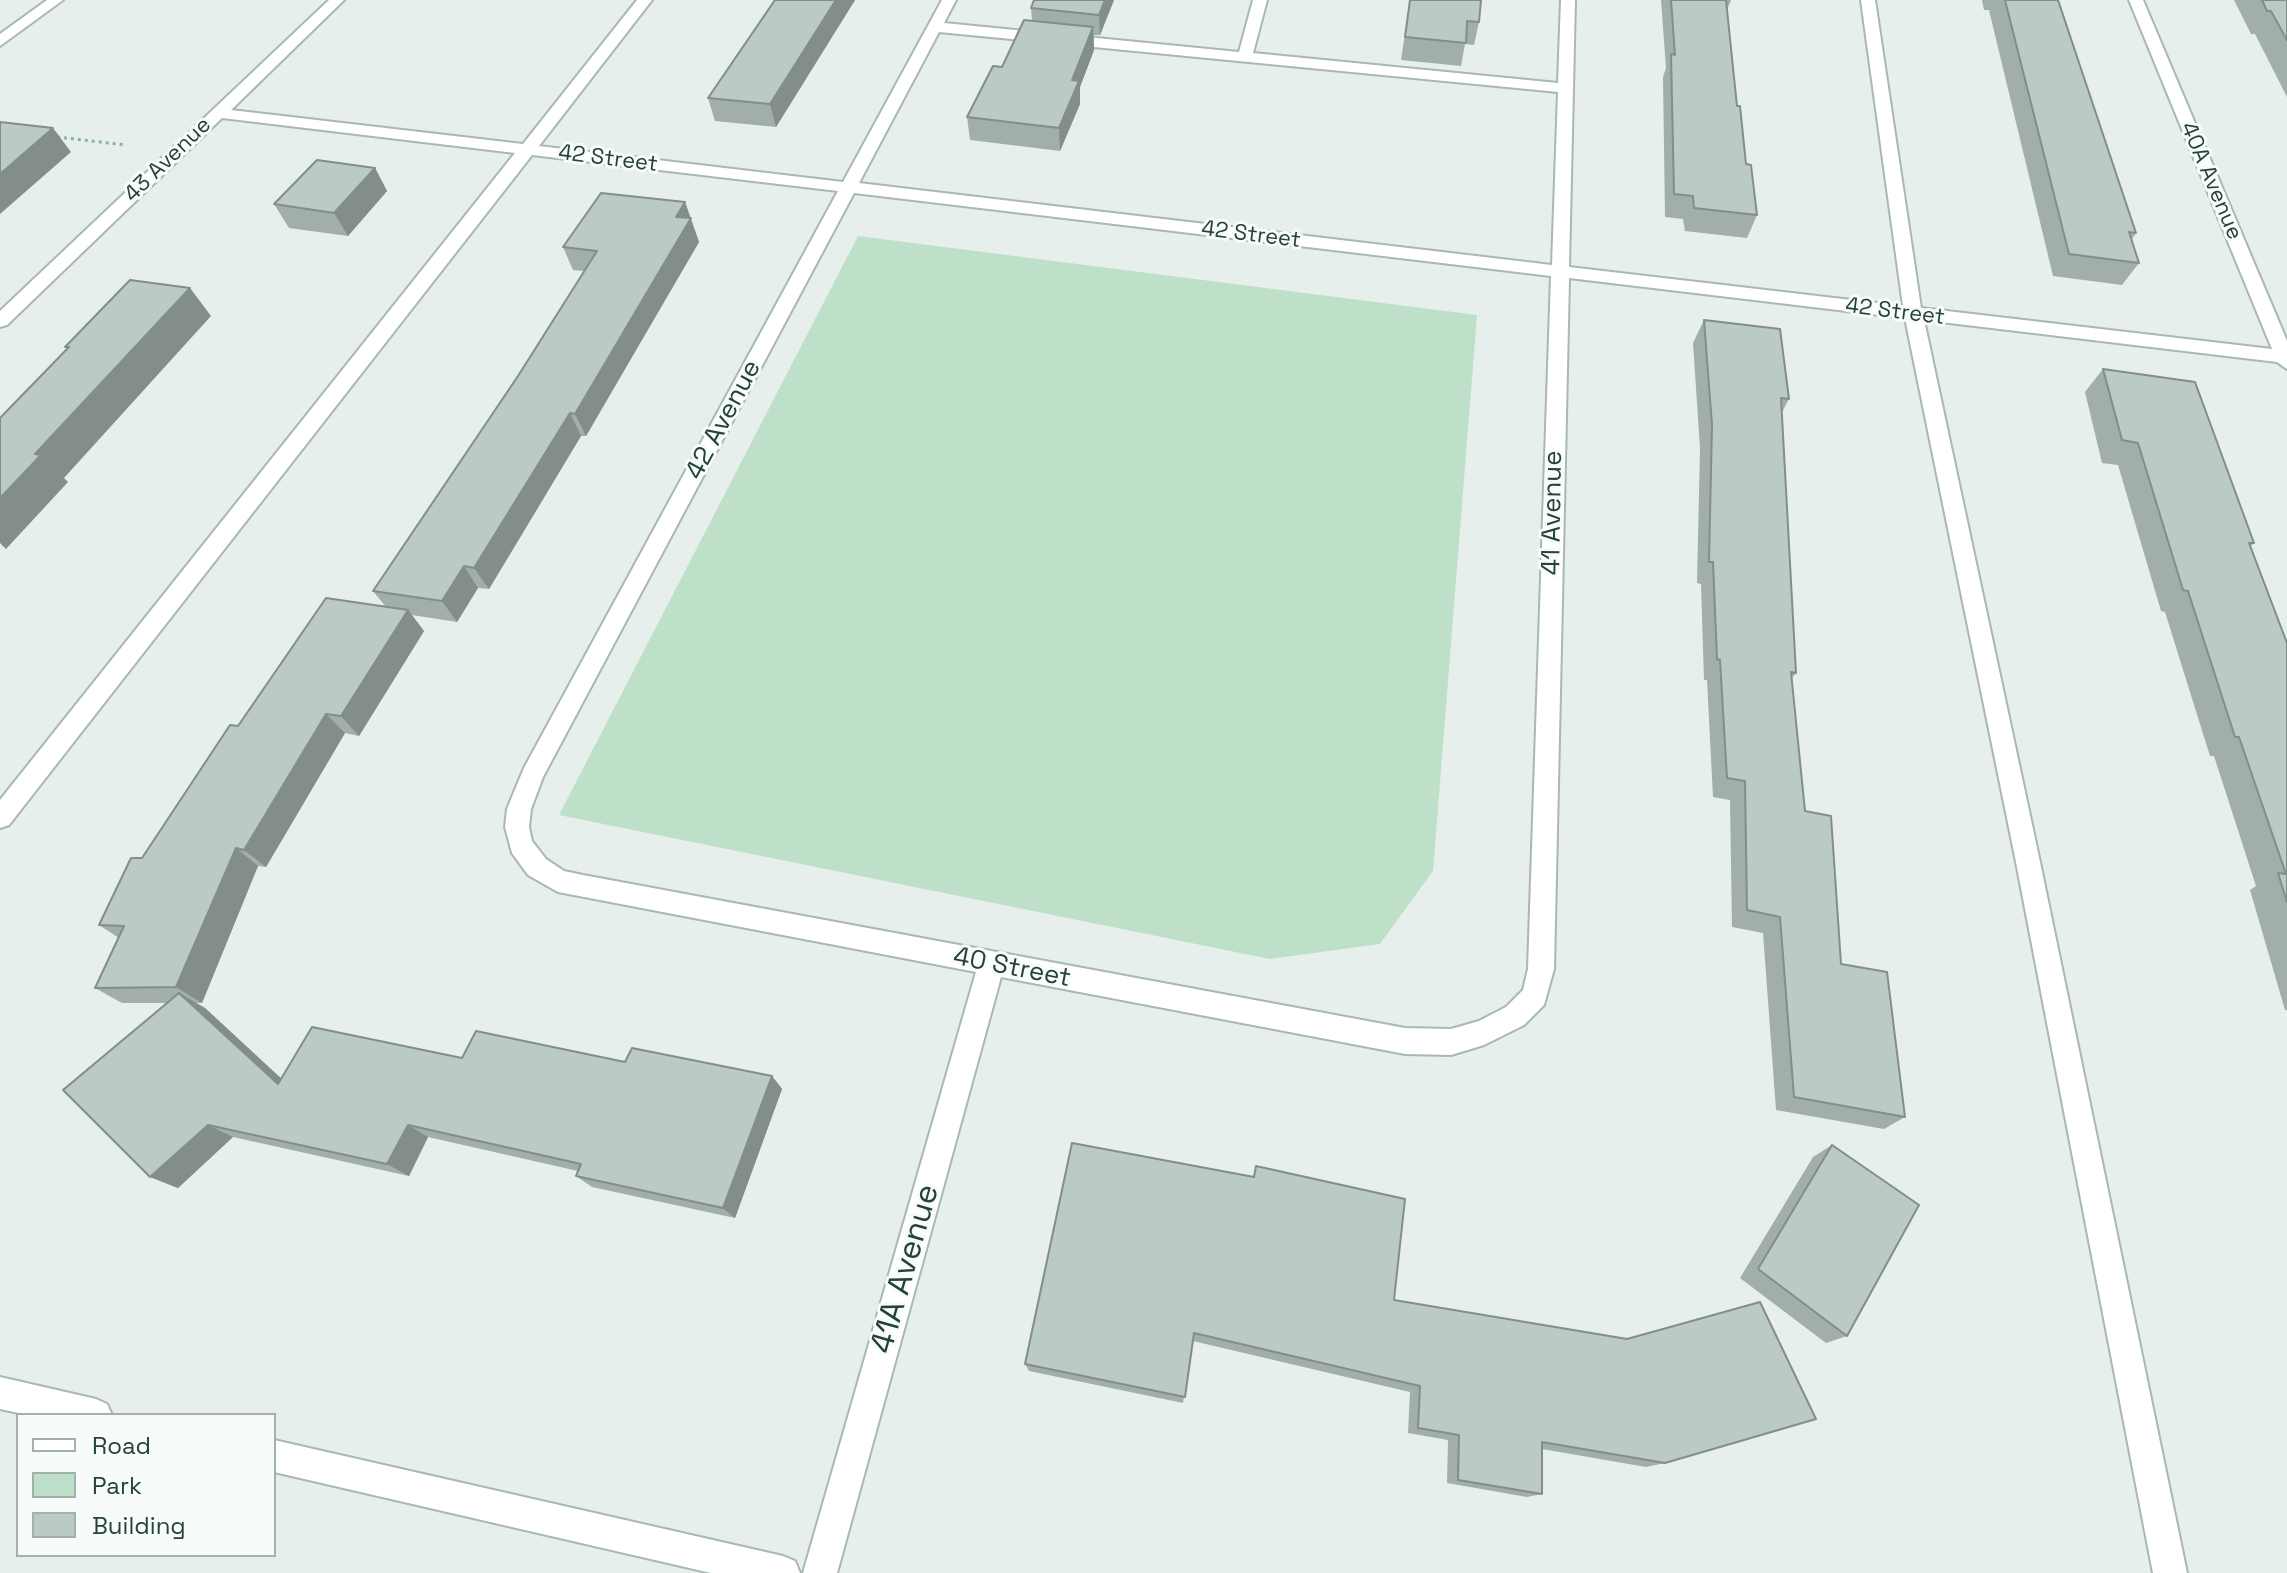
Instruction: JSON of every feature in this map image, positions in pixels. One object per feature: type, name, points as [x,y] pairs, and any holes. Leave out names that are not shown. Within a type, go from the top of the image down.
[{"type":"street","points":[[0,41],[56,0]]},
{"type":"street","name":"43 Avenue","points":[[0,321],[337,0]]},
{"type":"street","points":[[0,818],[645,0]]},
{"type":"street","name":"42 Avenue","points":[[521,845],[517,827],[519,809],[532,775],[949,0]]},
{"type":"street","points":[[1245,56],[1260,0]]},
{"type":"street","name":"41 Avenue","points":[[1515,1016],[1535,996],[1544,934],[1568,0]]},
{"type":"street","points":[[1868,0],[1913,314],[2031,877],[2170,1573]]},
{"type":"street","name":"40A Avenue","points":[[2136,0],[2286,360]]},
{"type":"street","points":[[935,27],[1565,88]]},
{"type":"street","name":"42 Street","points":[[218,113],[2286,360]]},
{"type":"street","name":"40 Street","points":[[521,845],[537,867],[558,881],[1405,1041],[1451,1042],[1484,1032],[1515,1016]]},
{"type":"street","name":"41A Avenue","points":[[820,1573],[991,965]]},
{"type":"street","points":[[0,1393],[87,1413]]},
{"type":"street","points":[[276,1456],[783,1573]]},
{"type":"path","points":[[43,135],[129,146]]},
{"type":"green space","points":[[858,236],[1477,315],[1433,871],[1380,944],[1270,959],[559,815]]},
{"type":"building","points":[[775,0],[836,0],[770,104],[708,98]]},
{"type":"building","points":[[1034,0],[1105,0],[1099,15],[1031,8]]},
{"type":"building","points":[[1410,0],[1481,0],[1479,22],[1467,21],[1466,43],[1405,37]]},
{"type":"building","points":[[1671,0],[1726,0],[1737,106],[1740,106],[1746,164],[1751,165],[1757,215],[1694,208],[1693,196],[1674,194],[1671,54],[1675,55]]},
{"type":"building","points":[[2005,0],[2058,0],[2136,233],[2129,232],[2139,263],[2069,254]]},
{"type":"building","points":[[2262,0],[2287,0],[2287,40],[2271,11],[2267,11]]},
{"type":"building","points":[[1024,20],[1093,27],[1072,80],[1079,81],[1059,128],[967,117],[993,66],[1002,67]]},
{"type":"building","points":[[0,122],[53,128],[0,174]]},
{"type":"building","points":[[317,160],[375,168],[334,213],[274,204]]},
{"type":"building","points":[[601,193],[685,202],[676,217],[691,218],[575,414],[570,413],[474,568],[464,566],[442,601],[373,591],[518,376],[597,251],[563,247]]},
{"type":"building","points":[[130,280],[190,288],[35,454],[41,455],[0,498],[0,418]]},
{"type":"building","points":[[1704,320],[1780,329],[1789,399],[1781,398],[1796,673],[1791,672],[1805,811],[1831,816],[1841,964],[1887,972],[1905,1117],[1794,1097],[1780,917],[1747,910],[1745,781],[1727,778],[1713,562],[1709,562],[1712,425]]},
{"type":"building","points":[[2103,369],[2195,382],[2254,543],[2249,543],[2287,643],[2287,902],[2278,873],[2286,874],[2239,737],[2235,737],[2188,591],[2183,590],[2138,443],[2122,440]]},
{"type":"building","points":[[326,598],[408,610],[341,716],[326,714],[244,850],[236,848],[176,987],[95,988],[124,926],[99,925],[131,858],[142,858],[230,725],[238,726]]},
{"type":"building","points":[[179,993],[278,1084],[312,1027],[462,1058],[476,1031],[625,1062],[632,1048],[772,1076],[723,1208],[576,1176],[581,1164],[408,1125],[387,1164],[208,1125],[150,1177],[63,1090]]},
{"type":"building","points":[[1072,1143],[1254,1177],[1256,1166],[1405,1199],[1394,1300],[1627,1339],[1760,1302],[1816,1419],[1665,1463],[1542,1442],[1542,1494],[1458,1480],[1459,1435],[1418,1428],[1420,1386],[1194,1333],[1185,1397],[1025,1364]]},
{"type":"building","points":[[1832,1145],[1919,1205],[1847,1336],[1758,1269]]}]
